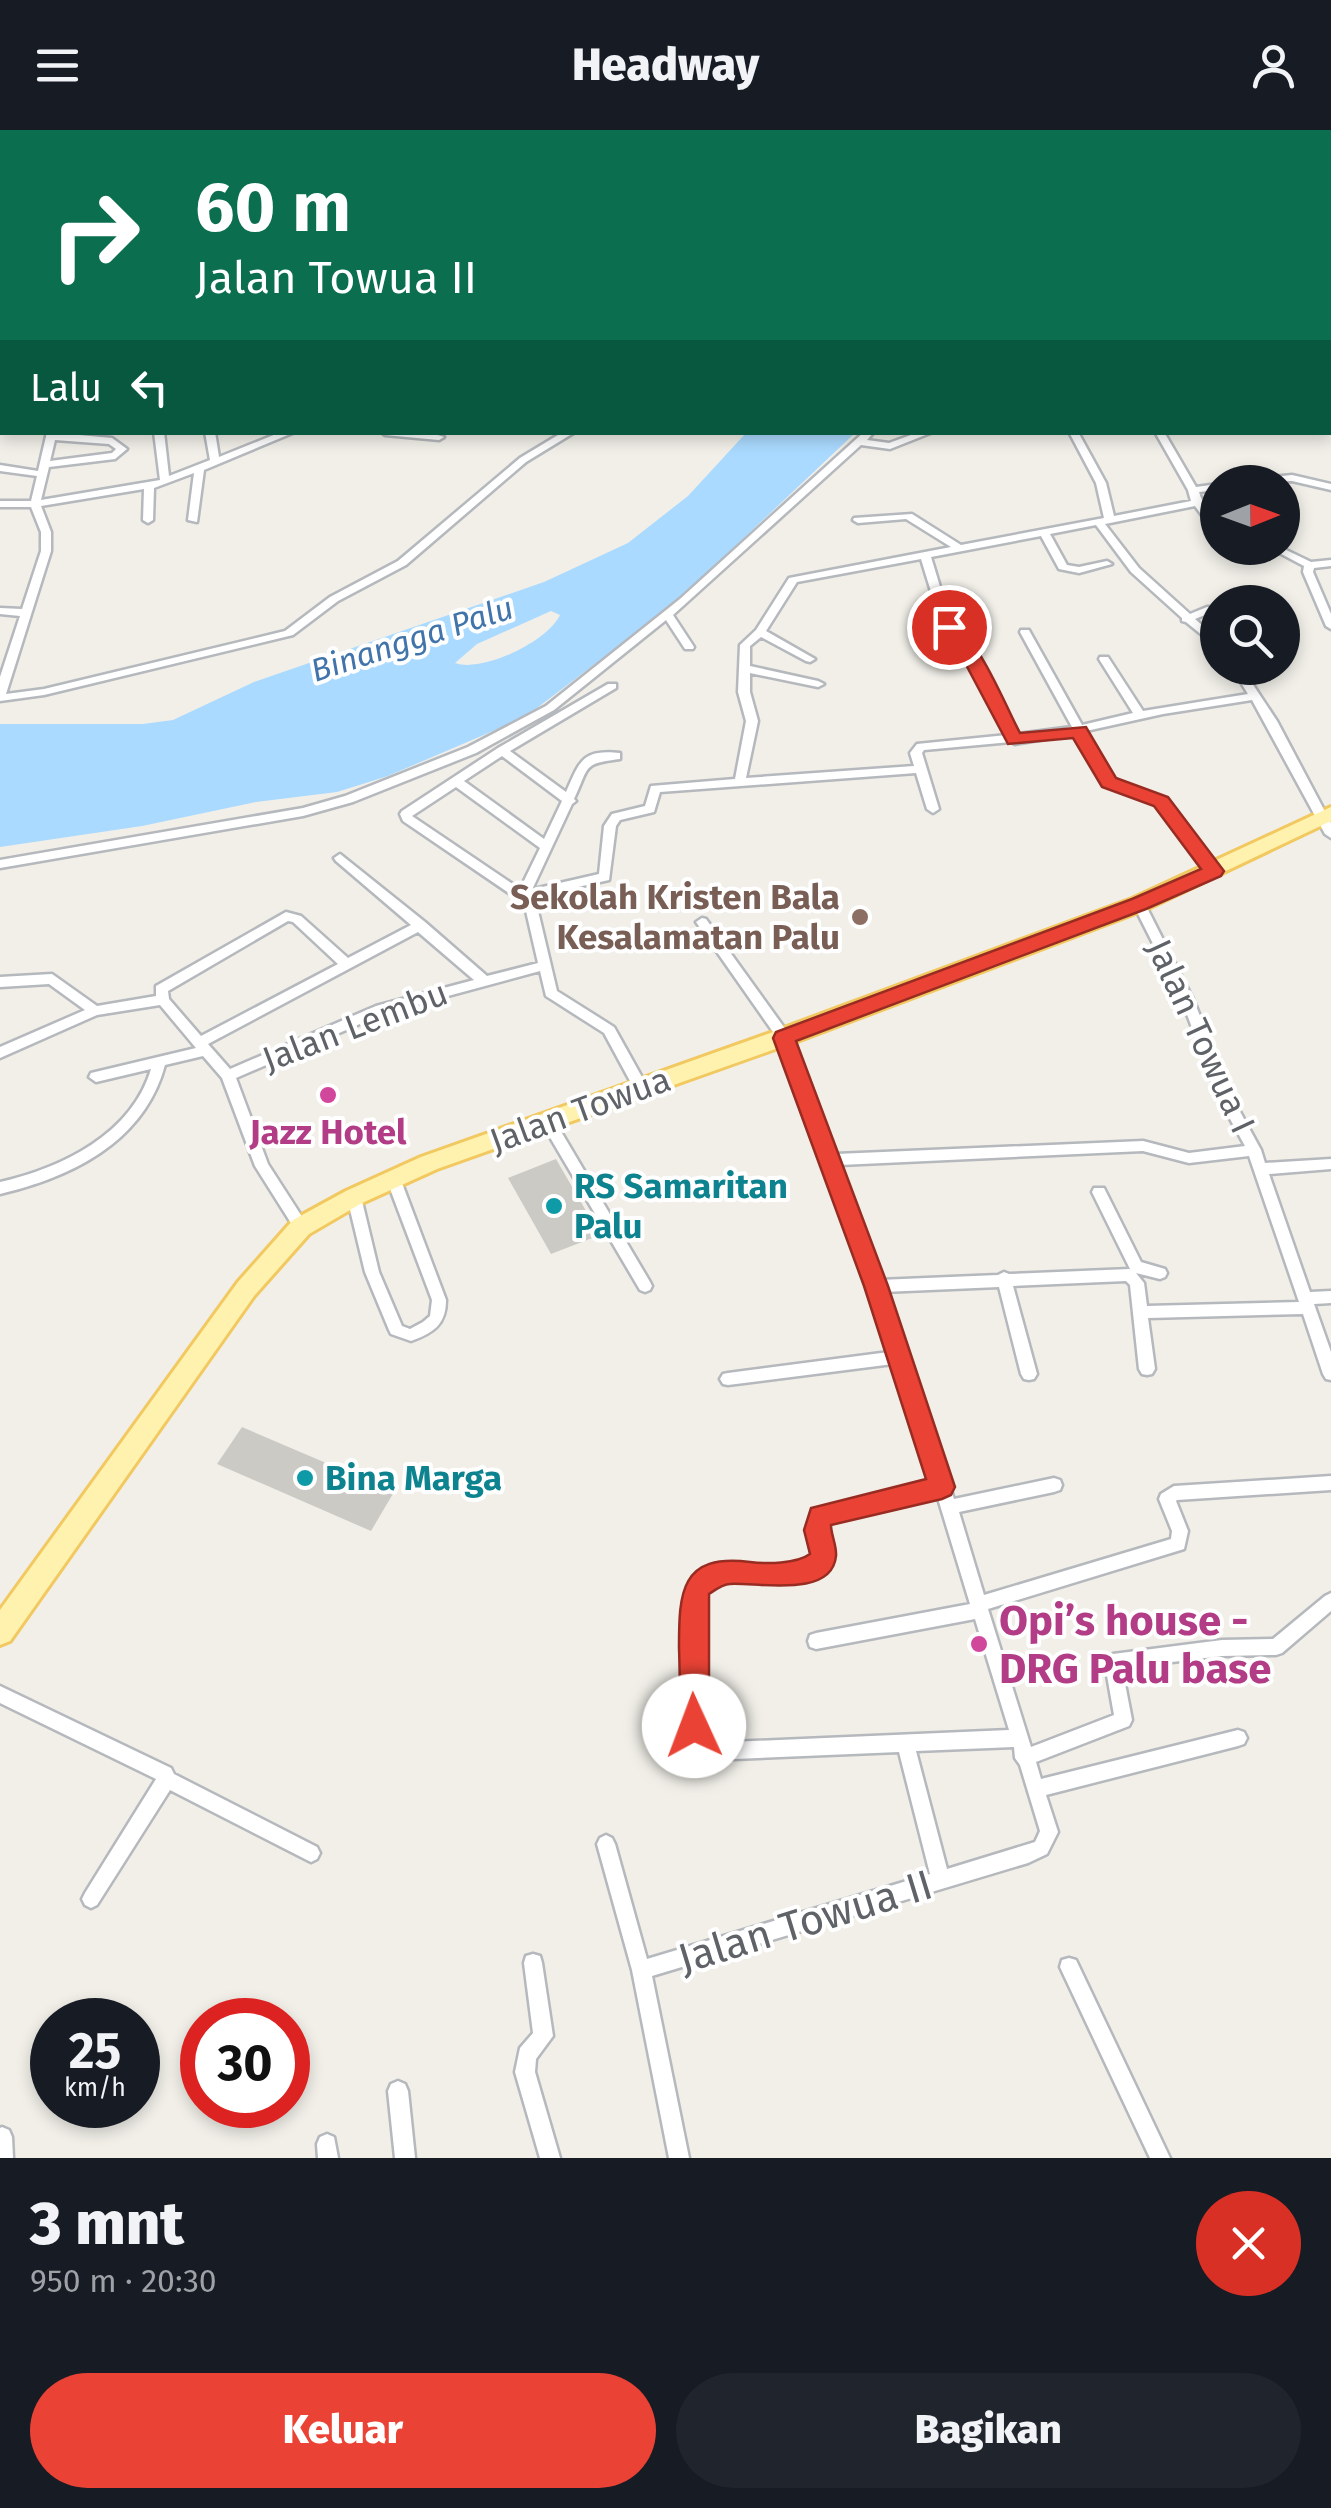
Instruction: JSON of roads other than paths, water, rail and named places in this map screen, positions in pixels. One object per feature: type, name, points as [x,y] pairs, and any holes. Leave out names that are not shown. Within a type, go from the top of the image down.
[{"type":"main road","name":"Jalan Towua","points":[[0,1632],[246,1289],[301,1226],[393,1178],[784,1038],[1139,904],[1328,821]]},
{"type":"street","points":[[0,468],[42,470],[121,453],[121,446],[112,441],[51,435],[42,470],[35,504],[47,540],[22,612],[0,696],[59,688],[288,633],[334,598],[402,563],[523,460],[566,435]]},
{"type":"street","points":[[159,435],[166,482]]},
{"type":"street","points":[[210,435],[215,462]]},
{"type":"street","points":[[412,435],[439,438]]},
{"type":"street","points":[[0,864],[303,812],[349,799],[472,750],[526,723],[668,614],[867,435]]},
{"type":"street","points":[[859,442],[890,446],[921,435]]},
{"type":"street","points":[[1075,435],[1101,484],[1105,522],[1121,556],[1200,631]]},
{"type":"street","points":[[1162,435],[1200,508]]},
{"type":"street","points":[[0,504],[35,504],[166,482],[199,470],[259,437]]},
{"type":"street","points":[[194,520],[199,470]]},
{"type":"street","points":[[1300,480],[1331,486]]},
{"type":"street","points":[[148,520],[149,486]]},
{"type":"street","points":[[1193,490],[1200,489]]},
{"type":"street","points":[[740,780],[752,721],[745,702],[745,645],[760,632],[785,589],[800,576],[1197,504]]},
{"type":"street","points":[[858,520],[908,516],[962,549]]},
{"type":"street","points":[[1044,533],[1063,567],[1079,570],[1107,564]]},
{"type":"street","points":[[925,555],[946,624],[962,642],[1014,740]]},
{"type":"street","points":[[1300,560],[1310,565],[1331,562]]},
{"type":"street","points":[[1310,565],[1309,576],[1331,626]]},
{"type":"street","points":[[0,611],[22,612]]},
{"type":"street","points":[[0,621],[22,612]]},
{"type":"street","points":[[668,614],[689,647]]},
{"type":"street","points":[[1186,619],[1200,614]]},
{"type":"street","points":[[760,632],[810,659]]},
{"type":"street","points":[[1026,632],[1108,782],[1161,801],[1214,871]]},
{"type":"street","points":[[1104,659],[1140,715]]},
{"type":"street","points":[[743,668],[818,684]]},
{"type":"street","points":[[1249,685],[1328,821]]},
{"type":"street","points":[[612,686],[411,808],[407,818],[523,897],[532,912],[551,994],[609,1030],[641,1088]]},
{"type":"street","points":[[933,808],[916,753],[921,747],[1079,731],[1140,715],[1256,696]]},
{"type":"street","points":[[502,751],[570,801]]},
{"type":"street","points":[[523,897],[587,761],[616,756]]},
{"type":"street","points":[[532,912],[534,898],[542,891],[606,878],[610,826],[616,817],[650,809],[656,788],[921,769]]},
{"type":"street","points":[[456,781],[546,846]]},
{"type":"street","name":"Jalan Lembu","points":[[340,858],[484,980]]},
{"type":"street","name":"Jalan Towua I","points":[[1139,904],[1188,1001],[1225,1096],[1262,1169],[1331,1374]]},
{"type":"street","name":"Jalan Lembu","points":[[301,1226],[262,1166],[228,1076],[163,1000],[161,989],[286,916],[297,918],[346,963]]},
{"type":"street","name":"Jalan Towua II","points":[[679,2158],[640,1970],[1041,1848],[1049,1832],[942,1487],[832,1160],[784,1038],[702,922]]},
{"type":"street","name":"Jalan Lembu","points":[[203,1046],[346,963],[421,925]]},
{"type":"street","name":"Jalan Lembu","points":[[228,1076],[382,1009],[543,966]]},
{"type":"street","points":[[0,982],[52,979],[96,1011]]},
{"type":"street","points":[[0,1053],[96,1011],[163,1000]]},
{"type":"street","points":[[96,1077],[160,1062],[203,1046]]},
{"type":"street","points":[[13,1186],[70,1163],[129,1123],[152,1091],[160,1062]]},
{"type":"street","points":[[548,1122],[645,1286]]},
{"type":"street","points":[[832,1160],[1143,1146],[1189,1158],[1254,1150]]},
{"type":"street","name":"Jalan Towua I","points":[[1262,1169],[1331,1164]]},
{"type":"street","points":[[354,1196],[372,1272],[396,1330],[411,1335],[430,1327],[439,1316],[439,1300],[393,1178]]},
{"type":"street","points":[[1099,1192],[1138,1274],[1147,1369]]},
{"type":"street","points":[[876,1286],[1160,1273]]},
{"type":"street","points":[[1004,1278],[1029,1374]]},
{"type":"street","points":[[1140,1312],[1307,1303],[1331,1297]]},
{"type":"street","points":[[728,1379],[899,1357]]},
{"type":"street","points":[[816,1642],[979,1607],[1178,1544],[1180,1532],[1167,1498],[1174,1493],[1331,1484]]},
{"type":"street","points":[[948,1507],[1054,1485]]},
{"type":"street","points":[[942,1487],[825,1513],[817,1522],[821,1562],[809,1570],[764,1576],[724,1571],[699,1585],[692,1600],[694,1737],[703,1750],[1018,1738]]},
{"type":"street","points":[[1024,1758],[1124,1720],[1113,1664],[1119,1660],[1222,1648],[1276,1647],[1331,1601]]},
{"type":"street","points":[[0,1694],[165,1774],[166,1779],[312,1853]]},
{"type":"street","points":[[1035,1789],[1238,1738]]},
{"type":"street","points":[[904,1744],[941,1880]]},
{"type":"street","points":[[91,1899],[166,1779]]},
{"type":"street","points":[[606,1844],[640,1970]]},
{"type":"street","points":[[533,1963],[544,2036],[527,2055],[524,2072],[550,2158]]},
{"type":"street","points":[[1069,1967],[1160,2158]]},
{"type":"street","points":[[398,2091],[406,2158]]},
{"type":"water","name":"Binangga Palu","points":[[744,435],[853,435],[675,603],[537,708],[507,725],[388,776],[337,792],[256,802],[142,826],[0,847],[0,724],[143,724],[173,720],[254,682],[544,582],[628,543],[688,496]],"holes":[[[551,611],[560,615],[529,644],[497,659],[467,665],[455,663],[477,644]]]},
{"type":"place","name":"Sekolah Kristen Bala Kesalamatan Palu","points":[[860,917]]},
{"type":"place","name":"Jazz Hotel","points":[[328,1095]]},
{"type":"place","name":"RS Samaritan Palu","points":[[554,1206]]},
{"type":"place","name":"Bina Marga","points":[[305,1478]]},
{"type":"place","name":"Opi’s house - DRG Palu base","points":[[979,1644]]}]
